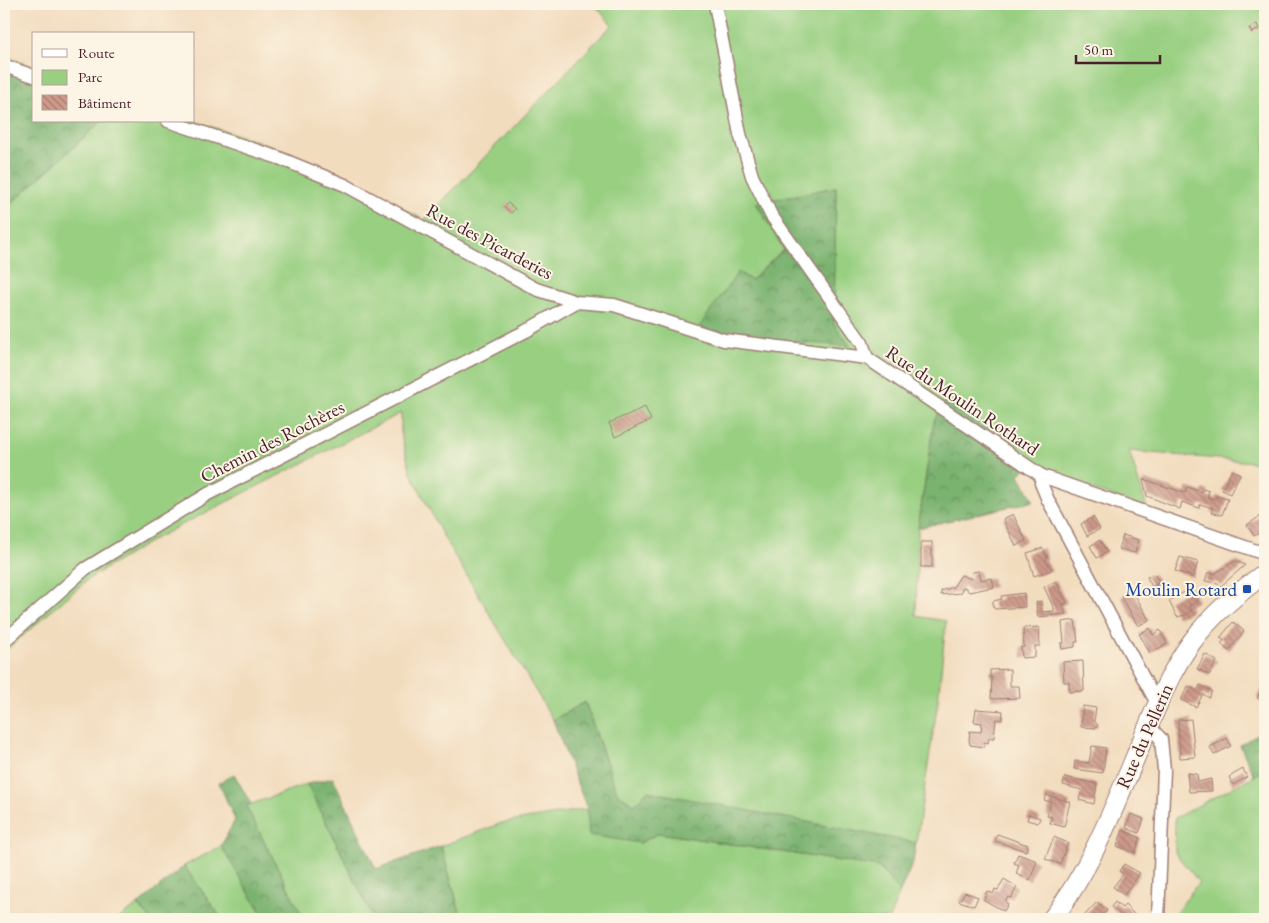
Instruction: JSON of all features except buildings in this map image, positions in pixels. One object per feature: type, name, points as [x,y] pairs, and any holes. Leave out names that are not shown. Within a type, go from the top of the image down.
[{"type":"main road","name":"Rue du Pellerin","points":[[1052,919],[1068,898],[1087,864],[1159,699],[1192,643],[1216,614],[1242,590],[1265,573]]},
{"type":"street","name":"Rue du Moulin Rothard","points":[[715,4],[740,134],[752,176],[771,215],[862,343],[867,358],[1042,476],[1265,554]]},
{"type":"street","points":[[4,66],[32,75]]},
{"type":"street","name":"Rue des Picarderies","points":[[171,122],[279,158],[345,185],[536,289],[576,302],[614,305],[724,340],[867,358]]},
{"type":"street","name":"Chemin des Rochères","points":[[4,640],[85,569],[208,494],[526,331],[576,302]]},
{"type":"street","points":[[1042,476],[1041,483],[1048,500],[1153,696],[1159,699]]},
{"type":"street","points":[[1148,725],[1161,739],[1164,770],[1158,919]]},
{"type":"green space","points":[[594,4],[1100,4],[1102,6],[1106,4],[1265,4],[1265,360],[1263,463],[1129,451],[1147,508],[1081,486],[1031,462],[946,399],[934,421],[918,528],[916,616],[946,621],[938,701],[916,843],[648,792],[635,805],[617,793],[585,702],[553,720],[443,536],[411,473],[401,435],[401,413],[156,538],[88,579],[4,652],[4,210],[101,122],[195,121],[272,146],[359,184],[424,220],[612,25]],"holes":[[[836,187],[834,324],[849,346],[738,273],[751,280],[784,249],[757,203]]]},
{"type":"green space","points":[[4,56],[32,66],[32,122],[101,122],[4,210]]},
{"type":"green space","points":[[836,187],[834,324],[850,346],[728,337],[699,327],[738,272],[751,280],[784,250],[756,203]]},
{"type":"green space","points":[[946,399],[1031,462],[1019,475],[1034,501],[918,528],[934,421]]},
{"type":"green space","points":[[585,702],[617,793],[635,805],[647,791],[916,843],[913,862],[900,892],[879,867],[659,833],[640,843],[589,835],[587,809],[553,720]]},
{"type":"green space","points":[[1265,729],[1265,770],[1254,776],[1240,745]]},
{"type":"green space","points":[[1265,770],[1265,919],[1171,919],[1199,882],[1175,853],[1175,818]]},
{"type":"green space","points":[[234,774],[251,804],[246,806],[304,919],[265,919],[221,846],[235,820],[219,783]]},
{"type":"green space","points":[[333,778],[376,869],[441,846],[461,916],[374,919],[307,784]]},
{"type":"green space","points":[[307,784],[374,919],[304,919],[246,806]]},
{"type":"green space","points":[[587,809],[640,843],[659,833],[879,867],[900,892],[889,919],[397,919],[461,915],[441,846],[502,823]]},
{"type":"green space","points":[[221,846],[265,919],[222,919],[184,866]]},
{"type":"green space","points":[[184,866],[222,919],[151,919],[138,905]]},
{"type":"green space","points":[[138,905],[151,919],[118,919]]},
{"type":"place","name":"Moulin Rotard","points":[[1247,589]]}]
